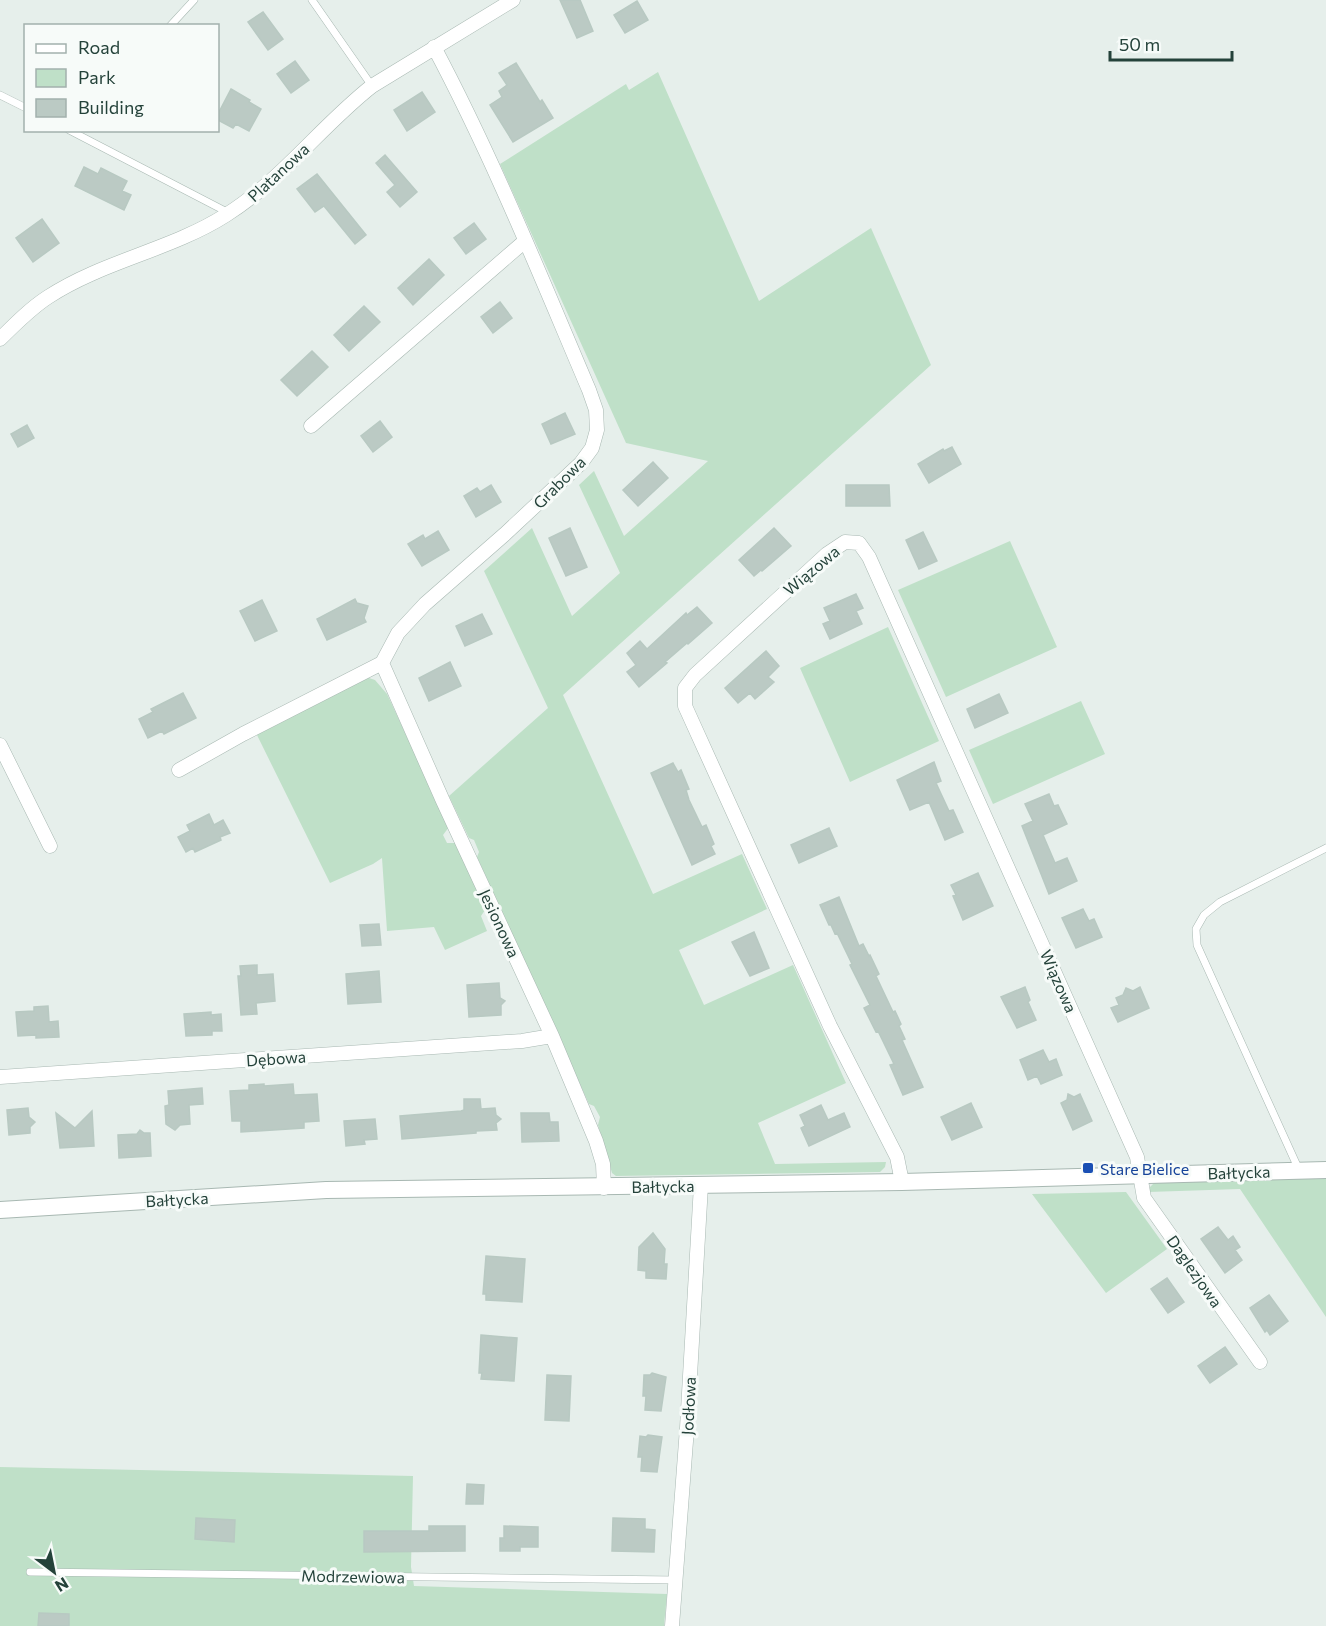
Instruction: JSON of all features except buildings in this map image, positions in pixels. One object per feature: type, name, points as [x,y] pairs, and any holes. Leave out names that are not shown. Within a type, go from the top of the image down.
[{"type":"street","name":"Platanowa","points":[[0,339],[47,297],[99,272],[175,241],[230,213],[255,197],[352,102],[372,86],[513,0]]},
{"type":"street","name":"Grabowa","points":[[382,663],[398,633],[425,604],[580,463],[592,448],[597,430],[596,410],[590,390],[525,241],[451,79],[434,47]]},
{"type":"street","points":[[311,426],[525,241]]},
{"type":"street","name":"Wiązowa","points":[[902,1182],[897,1157],[830,1026],[685,706],[685,688],[695,675],[827,554],[846,542],[859,543],[869,557],[1137,1157],[1140,1176]]},
{"type":"street","points":[[179,770],[243,734],[382,663]]},
{"type":"street","name":"Jesionowa","points":[[382,663],[552,1036],[596,1141],[603,1164],[604,1188]]},
{"type":"street","points":[[0,745],[50,846]]},
{"type":"street","name":"Dębowa","points":[[0,1077],[522,1041],[552,1036]]},
{"type":"street","name":"Bałtycka","points":[[0,1210],[327,1190],[604,1188],[1326,1170]]},
{"type":"street","name":"Daglezjowa","points":[[1140,1176],[1144,1198],[1260,1362]]},
{"type":"street","name":"Jodłowa","points":[[672,1626],[701,1185]]},
{"type":"lane","points":[[172,24],[194,0]]},
{"type":"lane","points":[[312,0],[372,86]]},
{"type":"lane","points":[[0,95],[24,107]]},
{"type":"lane","points":[[73,132],[230,213]]},
{"type":"lane","points":[[1299,1170],[1197,945],[1196,929],[1204,915],[1220,902],[1326,848]]},
{"type":"lane","name":"Modrzewiowa","points":[[30,1572],[676,1580]]},
{"type":"green space","points":[[658,72],[759,301],[871,228],[931,365],[563,695],[653,894],[742,854],[767,909],[679,950],[704,1005],[793,965],[846,1083],[758,1123],[775,1164],[886,1162],[880,1172],[616,1176],[612,1173],[598,1125],[600,1117],[594,1106],[589,1104],[477,857],[479,852],[474,840],[469,838],[449,796],[548,708],[484,571],[532,528],[572,616],[620,573],[579,485],[594,471],[624,536],[708,461],[626,443],[500,164],[626,84],[629,90]]},
{"type":"green space","points":[[1010,541],[1057,647],[946,697],[898,590]]},
{"type":"green space","points":[[888,627],[939,741],[850,782],[800,668]]},
{"type":"green space","points":[[366,677],[375,680],[387,694],[449,827],[443,835],[447,843],[457,843],[487,907],[481,916],[487,931],[445,950],[434,927],[387,931],[382,858],[330,883],[256,733]]},
{"type":"green space","points":[[1081,701],[1105,754],[993,804],[969,750]]},
{"type":"green space","points":[[1326,1177],[1326,1317],[1240,1189],[1148,1192],[1155,1182]]},
{"type":"green space","points":[[1126,1192],[1167,1249],[1106,1293],[1032,1194]]},
{"type":"green space","points":[[0,1467],[413,1476],[411,1567],[414,1586],[667,1594],[664,1626],[0,1626]]},
{"type":"place","name":"Stare Bielice","points":[[1088,1168]]}]
